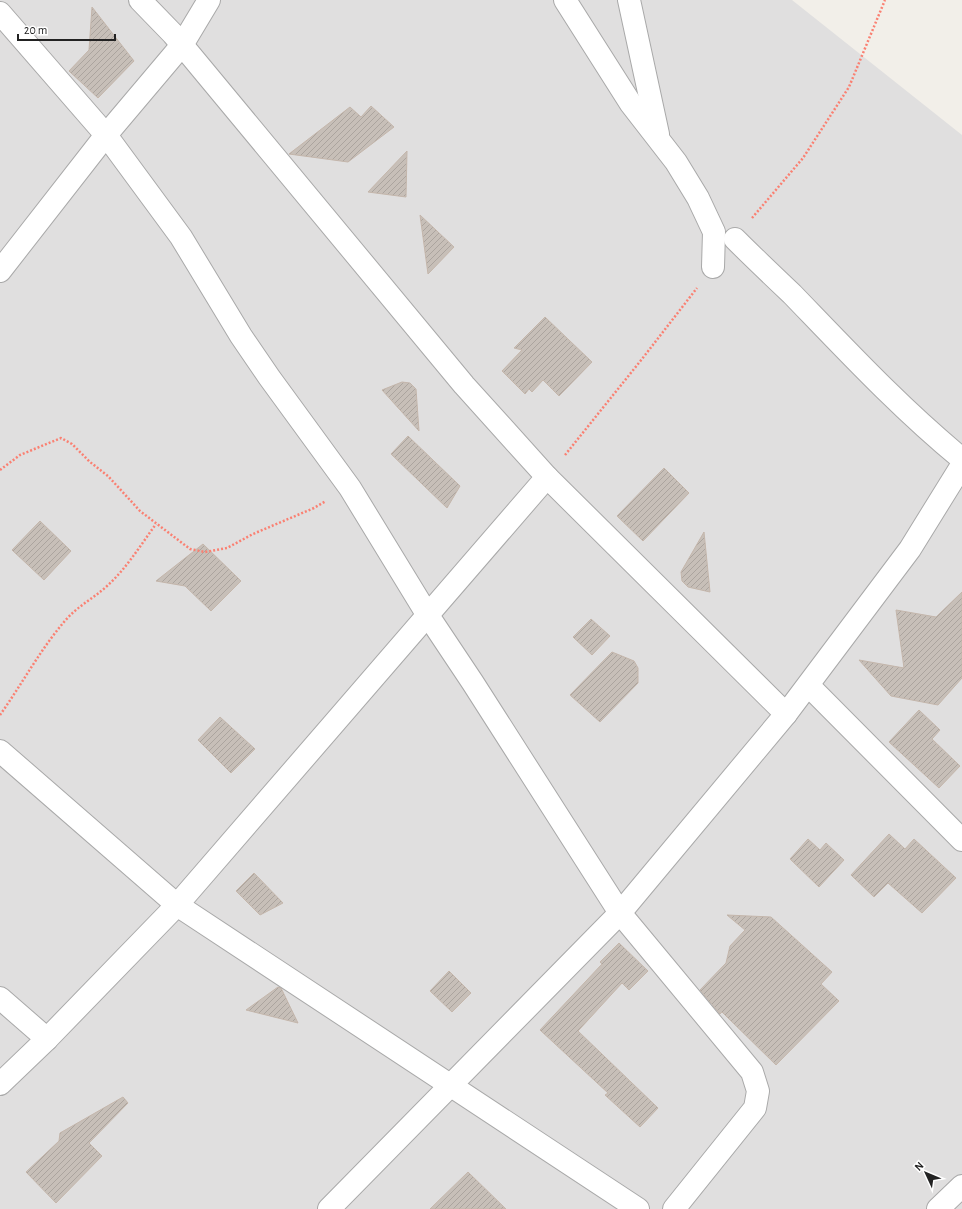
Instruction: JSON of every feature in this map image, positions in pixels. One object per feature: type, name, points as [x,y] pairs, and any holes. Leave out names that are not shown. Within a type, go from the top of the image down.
[{"type":"street","points":[[140,0],[173,34],[464,385],[546,477],[786,714]]},
{"type":"street","points":[[0,272],[106,135],[182,45],[209,0]]},
{"type":"street","points":[[565,0],[631,104],[676,162],[698,198],[714,232],[713,267]]},
{"type":"street","points":[[628,0],[658,138]]},
{"type":"street","points":[[0,13],[106,135],[180,238],[241,336],[350,488],[428,614],[620,913],[752,1072],[758,1092],[755,1108],[674,1209]]},
{"type":"street","points":[[735,239],[791,294],[868,374],[962,459]]},
{"type":"street","points":[[329,1209],[620,913],[809,686],[910,549],[962,465]]},
{"type":"street","points":[[0,1084],[47,1039],[178,905],[546,477]]},
{"type":"street","points":[[809,686],[962,840]]},
{"type":"street","points":[[0,752],[178,905],[638,1209]]},
{"type":"street","points":[[0,998],[47,1039]]},
{"type":"street","points":[[938,1209],[962,1186]]},
{"type":"path","points":[[0,470],[20,455],[61,438],[72,444],[90,462],[108,476],[140,511],[156,524],[190,549],[206,552],[227,548],[264,528],[314,508],[350,488]]},
{"type":"path","points":[[0,715],[45,647],[63,623],[73,612],[105,588],[122,571],[156,524]]},
{"type":"shaded area","points":[[0,0],[792,0],[962,135],[962,1209],[0,1209]]},
{"type":"building","points":[[92,7],[134,61],[98,98],[69,71],[89,50]]},
{"type":"building","points":[[371,106],[394,127],[348,162],[289,154],[350,107],[361,117]]},
{"type":"building","points":[[407,151],[406,197],[368,192]]},
{"type":"building","points":[[420,215],[454,247],[428,274]]},
{"type":"building","points":[[545,317],[592,362],[559,396],[543,380],[532,392],[529,389],[525,394],[502,371],[522,350],[514,348]]},
{"type":"building","points":[[402,382],[410,383],[416,389],[419,431],[382,390]]},
{"type":"building","points":[[408,436],[460,486],[447,508],[391,454]]},
{"type":"building","points":[[664,468],[689,493],[643,541],[617,516]]},
{"type":"building","points":[[40,521],[71,551],[44,580],[12,550]]},
{"type":"building","points":[[704,532],[710,592],[688,587],[682,581],[681,572]]},
{"type":"building","points":[[203,544],[241,581],[211,611],[185,586],[156,581]]},
{"type":"building","points":[[962,592],[962,678],[938,705],[891,696],[859,660],[904,668],[896,610],[936,617]]},
{"type":"building","points":[[591,619],[610,636],[592,655],[573,637]]},
{"type":"building","points":[[612,652],[634,661],[638,668],[638,683],[600,722],[570,695]]},
{"type":"building","points":[[919,710],[940,730],[932,739],[960,766],[939,788],[889,742]]},
{"type":"building","points":[[220,717],[255,749],[231,773],[198,740]]},
{"type":"building","points":[[889,834],[905,849],[914,839],[956,878],[922,913],[888,883],[874,897],[851,875]]},
{"type":"building","points":[[808,839],[820,850],[826,843],[844,860],[819,887],[790,859]]},
{"type":"building","points":[[254,873],[283,903],[260,915],[236,891]]},
{"type":"building","points":[[727,915],[771,917],[832,972],[821,984],[839,1001],[776,1065],[722,1012],[720,1014],[700,990],[726,963],[730,946],[745,930]]},
{"type":"building","points":[[619,943],[648,971],[629,990],[622,983],[578,1031],[658,1108],[640,1127],[605,1095],[608,1093],[540,1030],[602,964],[600,962]]},
{"type":"building","points":[[449,971],[471,993],[452,1012],[430,991]]},
{"type":"building","points":[[278,987],[281,988],[298,1023],[246,1010]]},
{"type":"building","points":[[123,1097],[128,1103],[89,1143],[102,1156],[56,1203],[26,1172],[59,1141],[60,1133]]},
{"type":"building","points":[[468,1172],[506,1209],[430,1209]]}]
